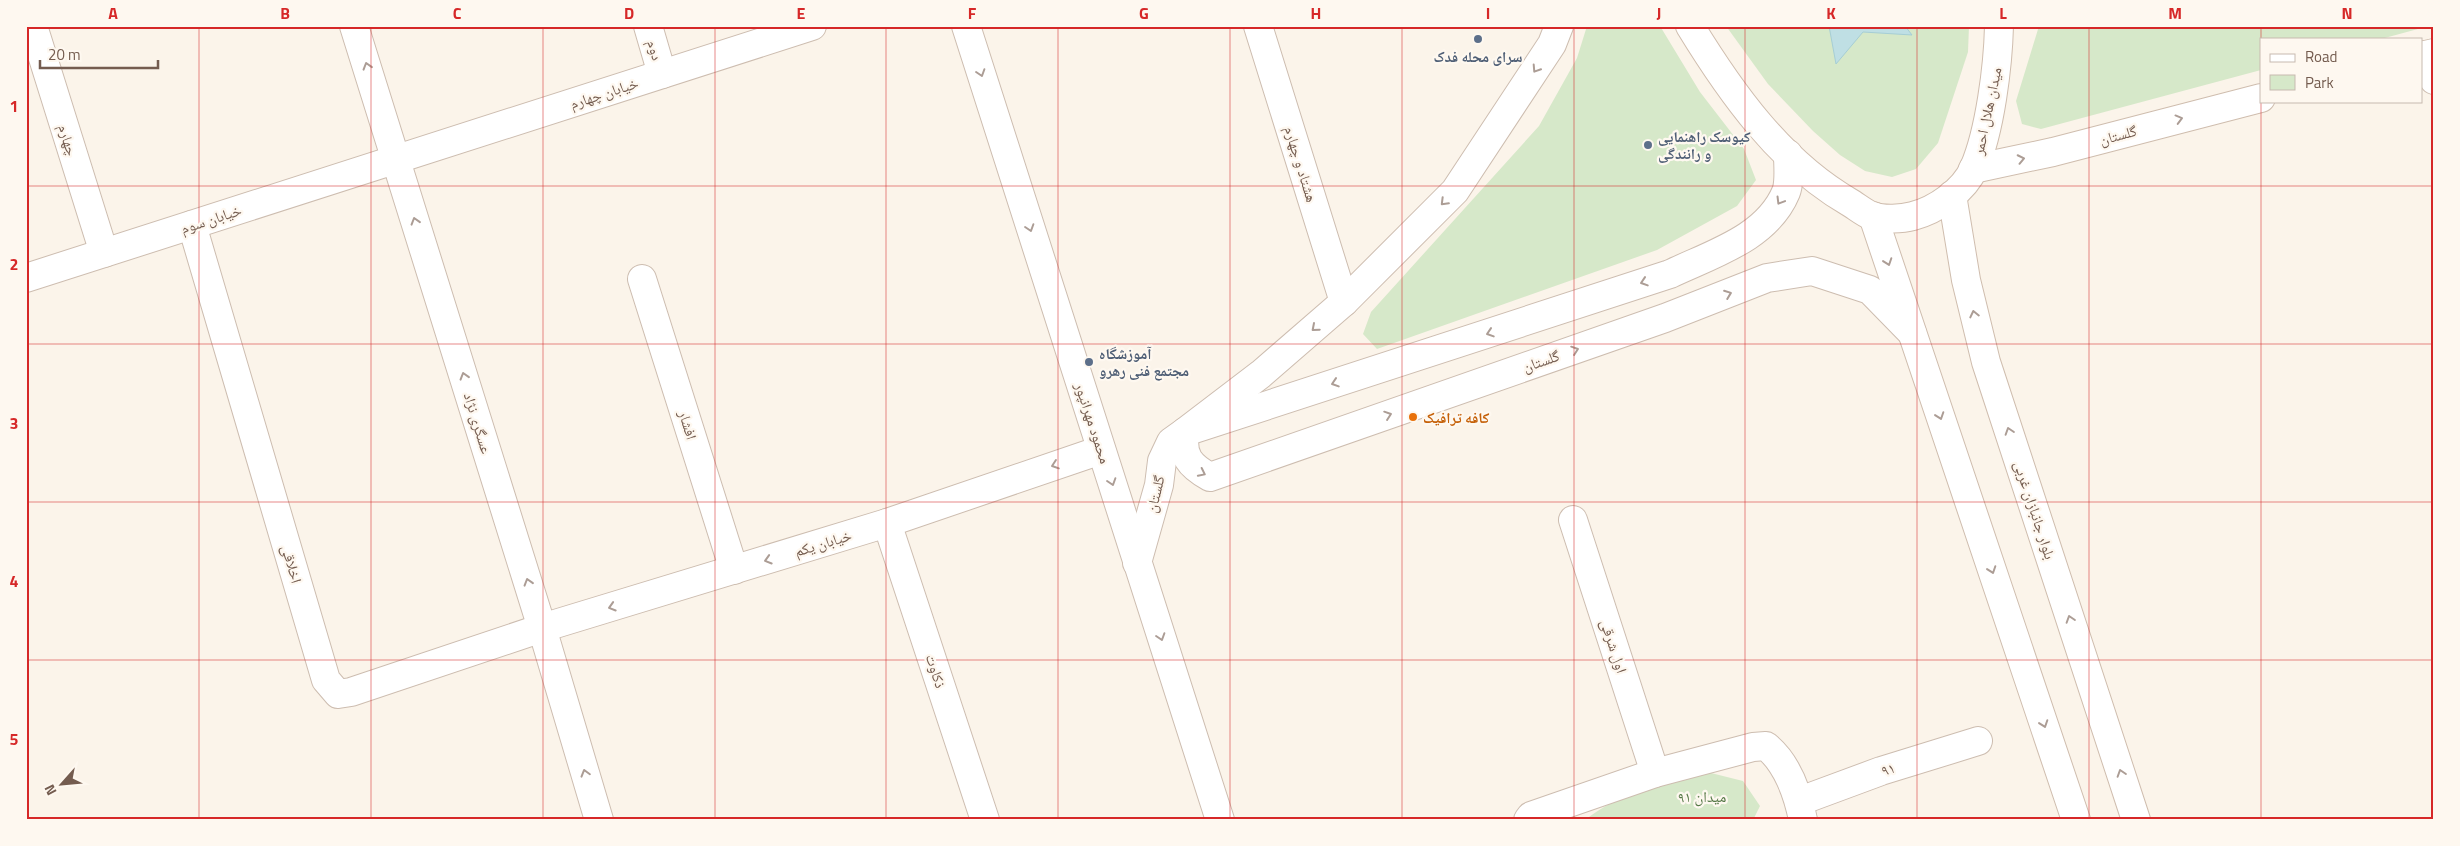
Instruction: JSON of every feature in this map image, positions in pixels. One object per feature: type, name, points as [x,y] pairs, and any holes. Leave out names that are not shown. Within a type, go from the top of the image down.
[{"type":"street","name":"چهارم","points":[[33,26],[104,253]]},
{"type":"street","name":"عسگری نژاد","points":[[354,26],[542,628],[598,820]]},
{"type":"street","name":"دوم","points":[[648,26],[662,74]]},
{"type":"street","name":"خیابان چهارم","points":[[396,159],[812,26]]},
{"type":"street","name":"محمود مهرانپور","points":[[966,26],[1220,820]]},
{"type":"street","name":"هشتاد و چهارم","points":[[1258,26],[1344,302]]},
{"type":"street","name":"گلستان","points":[[1137,563],[1159,485],[1162,461],[1171,442],[1260,374],[1344,302],[1455,191],[1552,44],[1559,26]]},
{"type":"street","name":"میدان هلال احمر","points":[[1690,26],[1722,77],[1788,154],[1813,179],[1873,216],[1904,218],[1929,212],[1952,195],[1974,169],[1986,126],[1998,61],[1999,26]]},
{"type":"street","name":"گلستان","points":[[1974,169],[2053,152],[2260,98]]},
{"type":"street","name":"گلستان","points":[[1185,432],[1670,274],[1736,243],[1768,221],[1786,191],[1788,154]]},
{"type":"street","name":"خیابان سوم","points":[[26,278],[396,159]]},
{"type":"street","name":"بلوار جانبازان غربی","points":[[1952,195],[1966,280],[1986,362],[2136,820]]},
{"type":"street","points":[[1873,216],[2076,820]]},
{"type":"street","name":"اخلاقی","points":[[192,225],[326,680],[338,694],[351,692],[542,628]]},
{"type":"street","name":"گلستان","points":[[1185,432],[1185,455],[1194,469],[1210,477],[1666,318],[1767,278],[1812,271],[1870,290],[1912,332]]},
{"type":"street","name":"افشار","points":[[642,279],[734,570]]},
{"type":"street","name":"خیابان یکم","points":[[542,628],[887,523],[1101,450]]},
{"type":"street","name":"اول شرقی","points":[[1573,520],[1655,773]]},
{"type":"street","name":"ذکاوت","points":[[887,523],[985,820]]},
{"type":"street","name":"۹۱","points":[[1802,810],[1881,771],[1978,741]]},
{"type":"street","points":[[1528,820],[1531,816],[1655,773],[1753,747],[1766,746],[1778,756],[1802,810]]},
{"type":"green space","points":[[1587,26],[1660,26],[1700,92],[1744,149],[1756,180],[1737,206],[1657,250],[1377,349],[1363,334],[1371,312],[1539,126],[1577,58]]},
{"type":"green space","points":[[1726,26],[1969,26],[1968,52],[1938,143],[1916,169],[1892,177],[1865,171],[1840,155],[1813,131],[1768,84]]},
{"type":"green space","points":[[2039,26],[2429,26],[2385,38],[2260,38],[2260,70],[2041,129],[2022,124],[2016,101]]},
{"type":"green space","name":"میدان ۹۱","points":[[1703,771],[1743,781],[1760,806],[1753,820],[1585,820],[1626,796]]},
{"type":"water","points":[[1829,26],[1905,26],[1912,35],[1863,32],[1836,64]]},
{"type":"place","name":"سرای محله فدک","points":[[1478,39]]},
{"type":"place","name":"کیوسک راهنمایی و رانندگی","points":[[1648,145]]},
{"type":"place","name":"آموزشگاه مجتمع فنی رهرو","points":[[1089,362]]},
{"type":"place","name":"کافه ترافیک","points":[[1413,417]]}]
